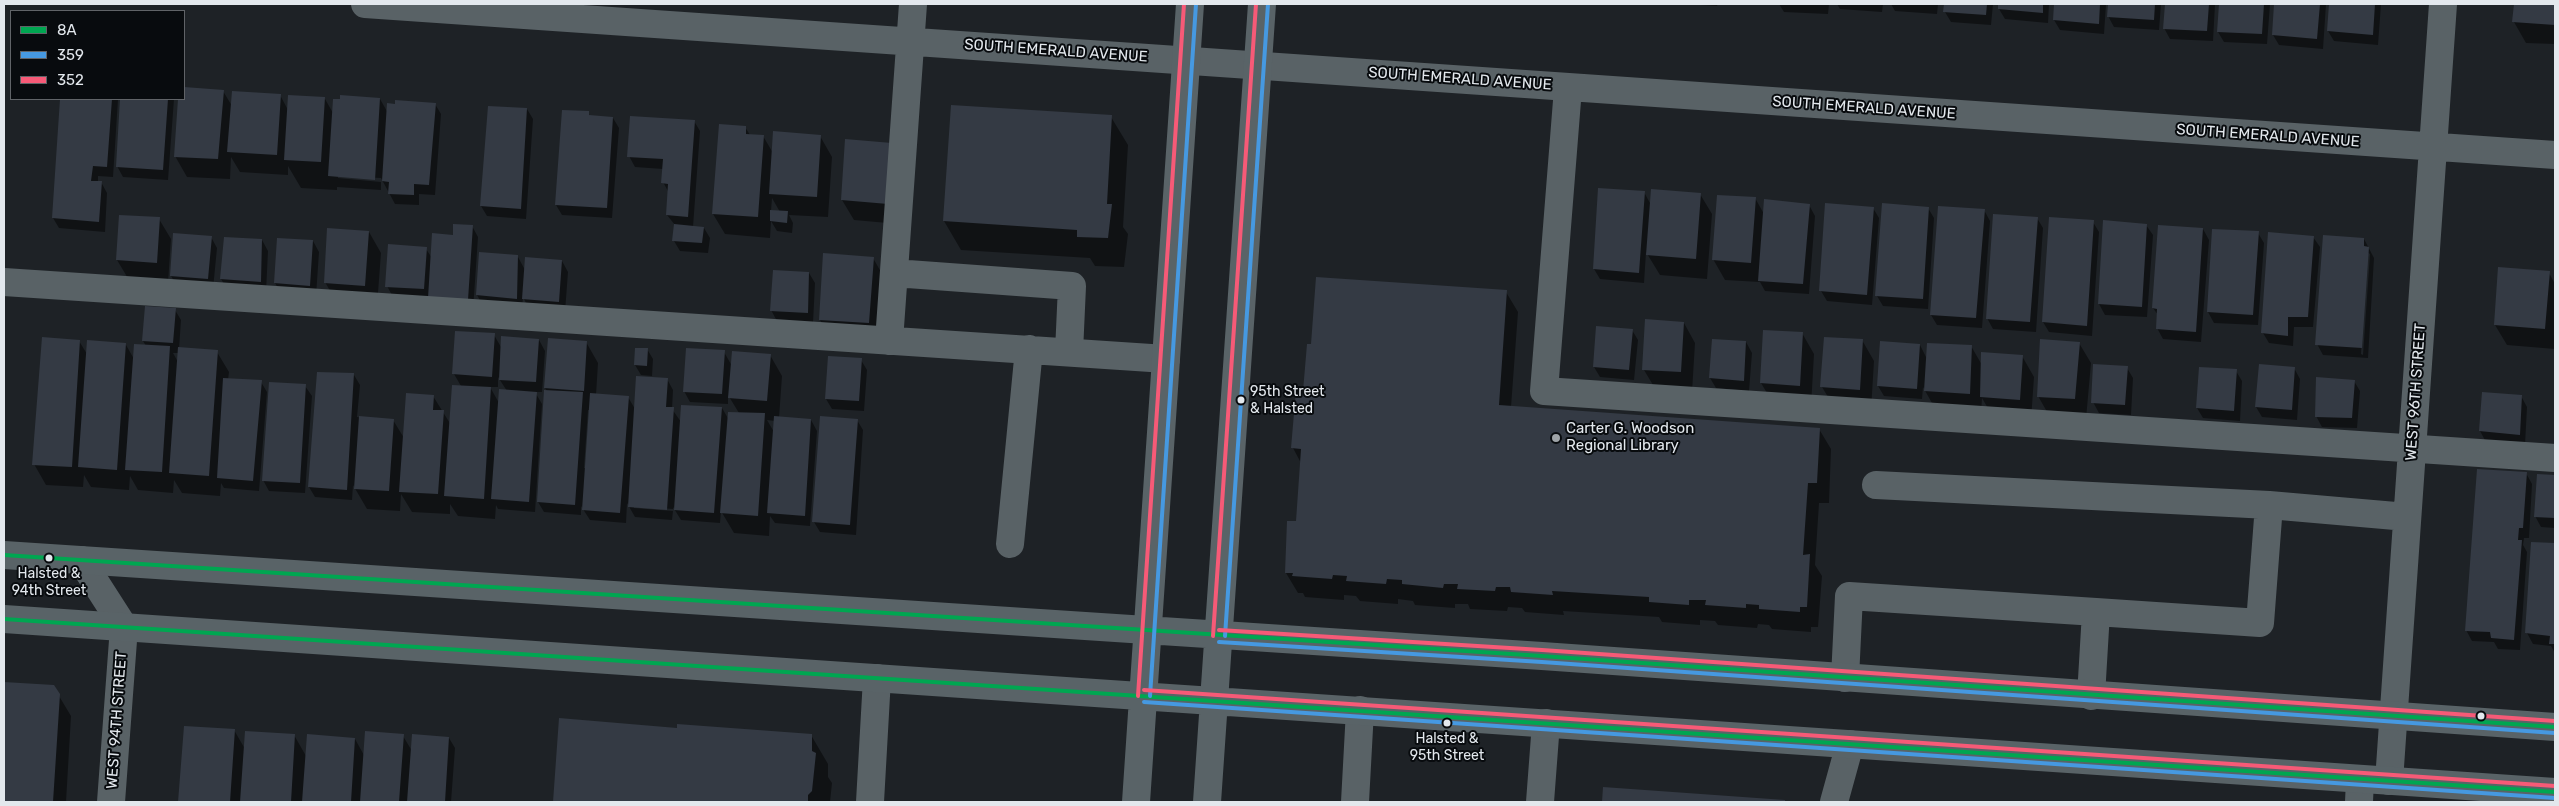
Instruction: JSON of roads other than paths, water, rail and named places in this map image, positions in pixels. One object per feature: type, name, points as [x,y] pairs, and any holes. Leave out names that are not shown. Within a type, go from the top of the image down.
[{"type":"main road","points":[[1136,802],[1190,4]]},
{"type":"main road","points":[[1206,802],[1262,4]]},
{"type":"main road","points":[[4,555],[2555,727]]},
{"type":"main road","points":[[4,619],[1850,744],[2359,791],[2389,781],[2555,792]]},
{"type":"street","name":"SOUTH EMERALD AVENUE","points":[[365,4],[1258,64],[1568,88],[2555,155]]},
{"type":"street","points":[[890,341],[913,4]]},
{"type":"street","name":"WEST 96TH STREET","points":[[2389,781],[2443,4]]},
{"type":"street","points":[[1568,88],[1544,391],[2555,458]]},
{"type":"street","points":[[894,273],[1072,286],[1069,352]]},
{"type":"street","points":[[4,282],[1166,359]]},
{"type":"street","points":[[1010,544],[1029,349]]},
{"type":"street","points":[[1876,485],[2269,505],[2407,517]]},
{"type":"street","points":[[1845,678],[1849,596],[2260,623],[2269,505]]},
{"type":"street","points":[[81,560],[124,627]]},
{"type":"street","points":[[2091,696],[2096,612]]},
{"type":"street","name":"WEST 94TH STREET","points":[[111,802],[124,627]]},
{"type":"street","points":[[870,802],[877,678]]},
{"type":"street","points":[[1355,802],[1360,710]]},
{"type":"street","points":[[1540,802],[1546,723]]},
{"type":"street","points":[[1834,802],[1850,744]]},
{"type":"place","name":"95th Street & Halsted","points":[[1241,400]]},
{"type":"place","name":"Carter G. Woodson Regional Library","points":[[1556,438]]},
{"type":"place","name":"Halsted & 94th Street","points":[[49,558]]},
{"type":"place","name":"Halsted & 95th Street","points":[[1447,723]]}]
